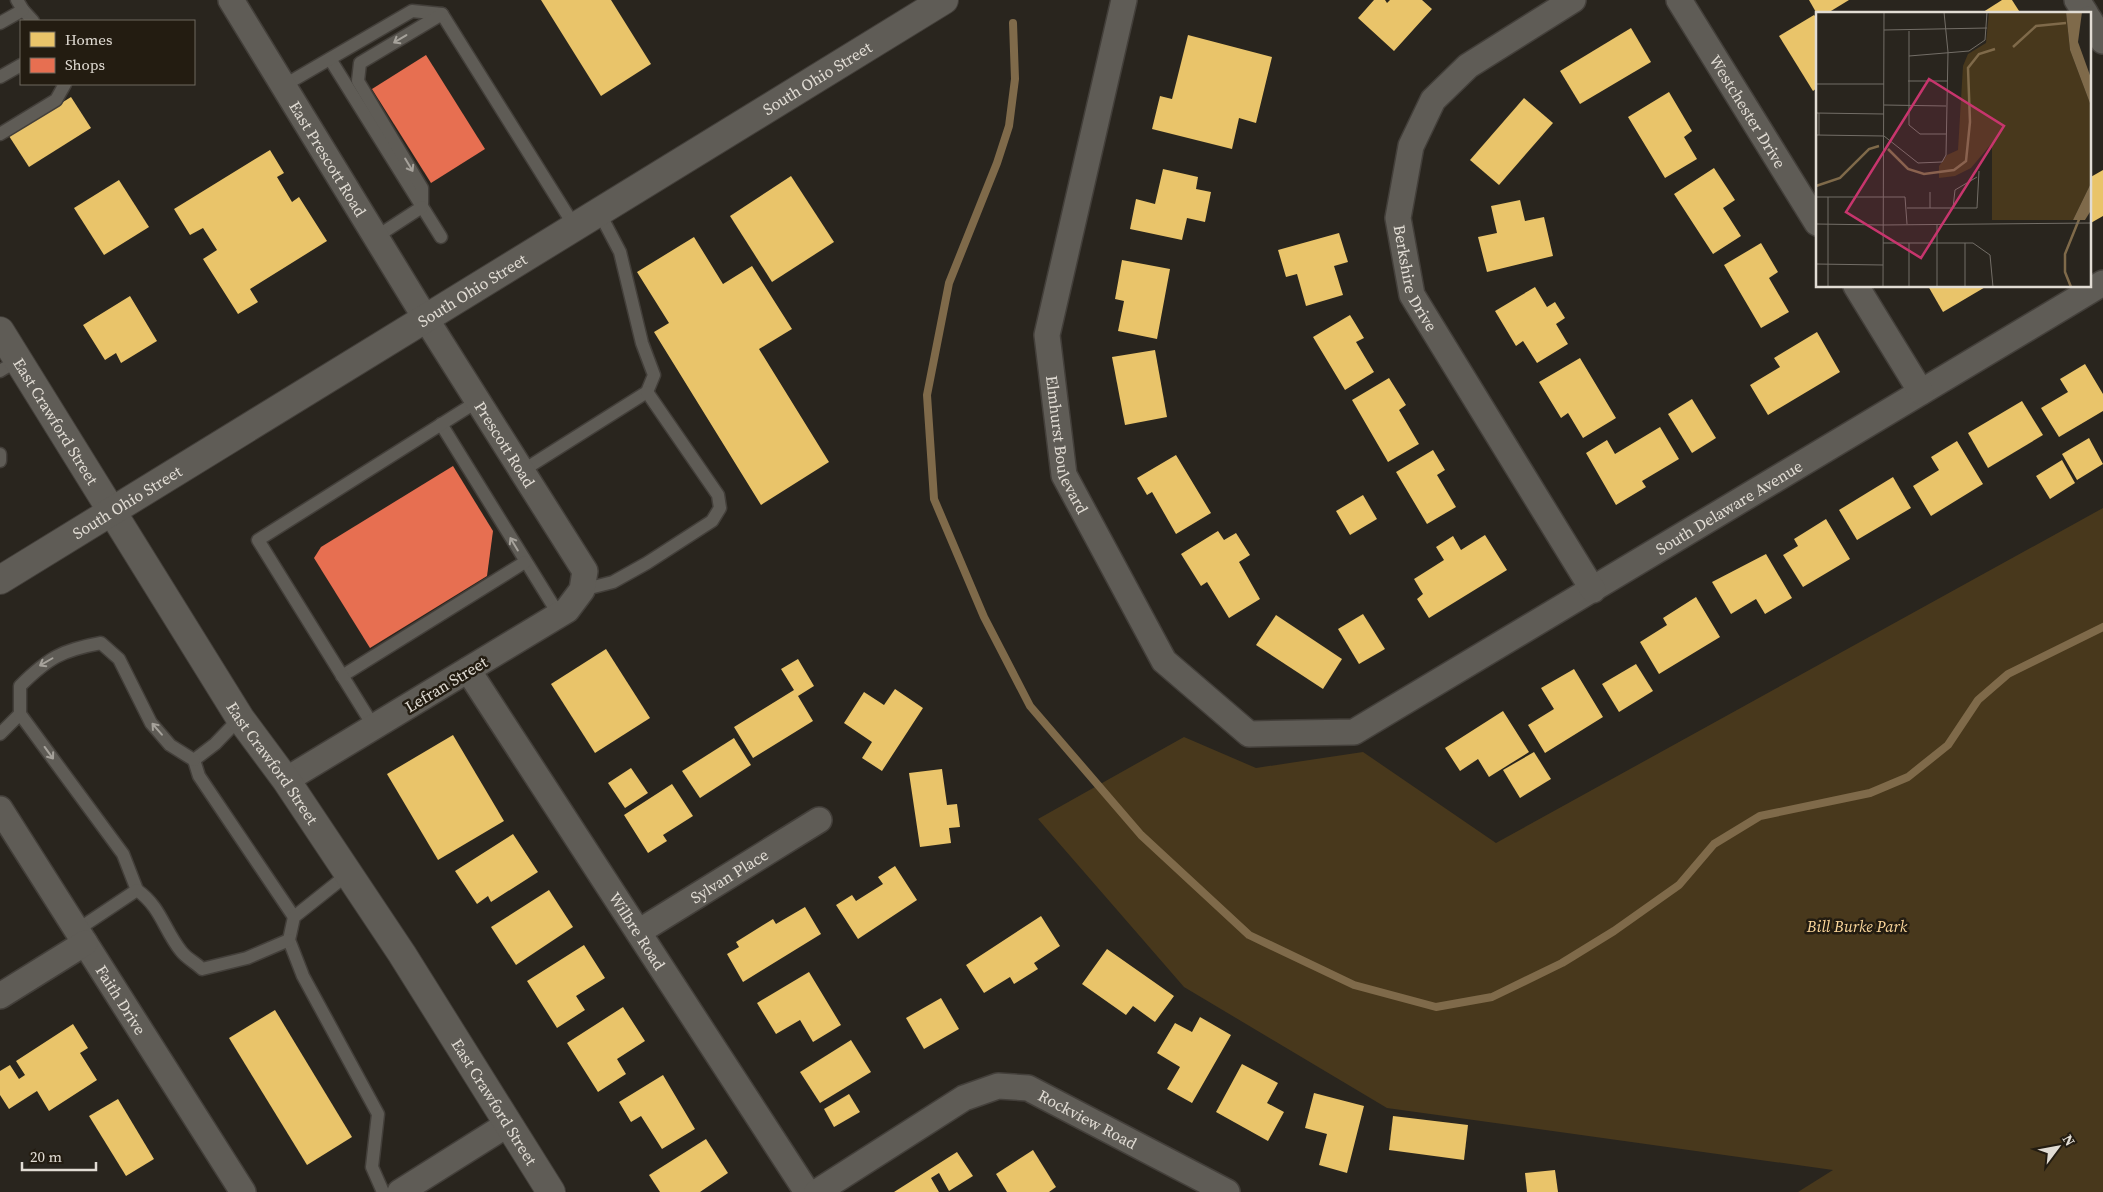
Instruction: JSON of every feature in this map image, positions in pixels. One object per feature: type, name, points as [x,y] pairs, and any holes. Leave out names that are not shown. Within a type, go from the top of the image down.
[{"type":"main road","name":"South Ohio Street","points":[[0,580],[944,0]]},
{"type":"main road","name":"East Crawford Street","points":[[0,331],[9,365],[112,512],[240,718],[286,780],[402,954],[551,1192]]},
{"type":"street","name":"East Prescott Road","points":[[230,0],[426,319]]},
{"type":"street","name":"Elmhurst Boulevard","points":[[1124,0],[1047,334],[1064,476],[1164,661],[1249,734],[1354,732]]},
{"type":"street","name":"Berkshire Drive","points":[[1573,0],[1468,66],[1432,100],[1412,146],[1398,218],[1412,295],[1593,590]]},
{"type":"street","name":"Westchester Drive","points":[[1678,0],[1816,221]]},
{"type":"street","points":[[2078,0],[2085,12]]},
{"type":"street","points":[[2090,21],[2103,41]]},
{"type":"street","name":"South Delaware Avenue","points":[[1354,732],[2103,283]]},
{"type":"street","points":[[1857,288],[1921,392]]},
{"type":"street","name":"Prescott Road","points":[[426,319],[522,471],[583,580]]},
{"type":"street","name":"Lefran Street","points":[[286,780],[567,610],[583,580]]},
{"type":"street","name":"Wilbre Road","points":[[468,670],[640,931],[808,1192]]},
{"type":"street","name":"Faith Drive","points":[[0,809],[243,1192]]},
{"type":"street","name":"Sylvan Place","points":[[640,931],[819,820]]},
{"type":"street","points":[[0,996],[81,937]]},
{"type":"street","name":"Rockview Road","points":[[817,1192],[964,1098],[998,1086],[1028,1088],[1227,1192]]},
{"type":"street","points":[[400,1192],[508,1124]]},
{"type":"lane","points":[[0,23],[20,5],[32,20]]},
{"type":"lane","points":[[283,86],[412,10],[442,14]]},
{"type":"lane","points":[[422,207],[422,188],[358,81],[360,64],[442,14]]},
{"type":"lane","points":[[442,14],[575,227]]},
{"type":"lane","points":[[330,59],[441,237]]},
{"type":"lane","points":[[0,77],[20,66]]},
{"type":"lane","points":[[0,134],[56,100],[64,85]]},
{"type":"lane","points":[[376,237],[422,207]]},
{"type":"lane","points":[[522,471],[647,392],[654,375],[642,343],[620,252],[599,212]]},
{"type":"lane","points":[[583,580],[613,582],[647,563],[712,521],[720,508],[718,495],[647,392]]},
{"type":"lane","points":[[374,728],[258,540],[478,400]]},
{"type":"lane","points":[[441,424],[559,615]]},
{"type":"lane","points":[[0,454],[0,461]]},
{"type":"lane","points":[[342,676],[525,562]]},
{"type":"lane","points":[[289,940],[247,958],[202,969],[181,952],[158,911],[147,897],[137,890],[123,854],[20,714],[20,686],[40,666],[72,648],[101,643],[119,659],[151,723],[170,745],[194,760],[199,776],[294,917]]},
{"type":"lane","points":[[0,734],[20,714]]},
{"type":"lane","points":[[194,760],[215,744],[240,718]]},
{"type":"lane","points":[[348,874],[294,917],[289,940],[303,976],[378,1114],[372,1167],[383,1192]]},
{"type":"lane","points":[[81,937],[137,890]]},
{"type":"green space","name":"Bill Burke Park","points":[[2103,508],[2103,1192],[1798,1192],[1833,1170],[1387,1108],[1184,987],[1038,819],[1184,737],[1256,768],[1363,752],[1496,843]]},
{"type":"building: Homes","points":[[541,0],[611,0],[651,64],[601,96]]},
{"type":"building: Homes","points":[[1374,0],[1385,0],[1387,3],[1390,0],[1422,0],[1432,9],[1394,51],[1358,18]]},
{"type":"building: Homes","points":[[1809,0],[1849,0],[1829,12],[1816,12]]},
{"type":"building: Homes","points":[[2002,0],[2012,0],[2020,12],[1983,12]]},
{"type":"building: Homes","points":[[1814,15],[1816,17],[1816,89],[1813,91],[1779,36]]},
{"type":"building: Homes","points":[[1631,28],[1651,62],[1580,104],[1560,71]]},
{"type":"building: Homes","points":[[1188,35],[1272,57],[1256,123],[1239,118],[1232,149],[1152,129],[1160,96],[1172,99]]},
{"type":"building: Homes","points":[[1669,92],[1692,131],[1684,137],[1697,159],[1665,178],[1628,117]]},
{"type":"building: Homes","points":[[71,97],[91,128],[29,167],[9,136]]},
{"type":"building: Homes","points":[[1524,98],[1553,123],[1499,185],[1470,160]]},
{"type":"building: Homes","points":[[270,150],[284,173],[277,177],[292,202],[299,197],[327,241],[250,289],[258,302],[238,314],[203,259],[217,250],[203,228],[190,235],[174,209]]},
{"type":"building: Homes","points":[[1714,168],[1735,200],[1723,208],[1741,236],[1713,254],[1674,194]]},
{"type":"building: Homes","points":[[1163,169],[1198,177],[1196,189],[1211,192],[1205,222],[1187,218],[1182,240],[1130,229],[1136,199],[1155,204]]},
{"type":"building: Homes","points":[[2103,170],[2103,216],[2090,223],[2090,177]]},
{"type":"building: Homes","points":[[791,176],[834,242],[772,282],[730,216]]},
{"type":"building: Homes","points":[[119,180],[149,227],[104,255],[74,208]]},
{"type":"building: Homes","points":[[1520,200],[1525,221],[1544,217],[1553,256],[1487,272],[1478,237],[1497,233],[1491,206]]},
{"type":"building: Homes","points":[[1339,233],[1348,262],[1334,266],[1343,295],[1306,306],[1297,274],[1286,277],[1278,250]]},
{"type":"building: Homes","points":[[694,237],[723,284],[752,266],[792,329],[759,349],[829,462],[761,505],[654,332],[669,323],[637,272]]},
{"type":"building: Homes","points":[[1761,243],[1778,272],[1769,278],[1789,312],[1761,328],[1724,265]]},
{"type":"building: Homes","points":[[1122,260],[1170,269],[1157,339],[1118,331],[1124,301],[1115,299]]},
{"type":"building: Homes","points":[[1535,287],[1547,307],[1555,302],[1565,318],[1556,324],[1568,344],[1537,363],[1523,341],[1516,346],[1495,311]]},
{"type":"building: Homes","points":[[1929,288],[1984,288],[1943,312]]},
{"type":"building: Homes","points":[[130,296],[157,341],[121,363],[116,353],[105,360],[83,325]]},
{"type":"building: Homes","points":[[1350,315],[1364,338],[1356,342],[1374,372],[1345,390],[1313,337]]},
{"type":"building: Homes","points":[[1817,332],[1840,372],[1768,415],[1750,385],[1780,367],[1774,358]]},
{"type":"building: Homes","points":[[1155,350],[1167,417],[1125,425],[1112,357]]},
{"type":"building: Homes","points":[[1580,358],[1616,418],[1583,438],[1568,413],[1561,418],[1539,382]]},
{"type":"building: Homes","points":[[2085,364],[2103,394],[2103,411],[2059,437],[2041,408],[2068,392],[2060,379]]},
{"type":"building: Homes","points":[[1389,378],[1406,405],[1399,410],[1419,444],[1388,462],[1352,400]]},
{"type":"building: Homes","points":[[1692,399],[1716,438],[1692,453],[1668,414]]},
{"type":"building: Homes","points":[[2022,401],[2043,435],[1988,468],[1968,433]]},
{"type":"building: Homes","points":[[1660,427],[1679,459],[1642,481],[1646,487],[1616,505],[1586,453],[1607,440],[1615,454]]},
{"type":"building: Homes","points":[[2089,438],[2103,464],[2077,480],[2062,454]]},
{"type":"building: Homes","points":[[1957,441],[1983,484],[1931,516],[1913,486],[1939,470],[1931,457]]},
{"type":"building: Homes","points":[[1433,450],[1445,470],[1437,475],[1456,507],[1427,524],[1396,472]]},
{"type":"building: Homes","points":[[1176,455],[1211,513],[1176,534],[1152,492],[1147,495],[1137,478]]},
{"type":"building: Homes","points":[[2062,460],[2075,483],[2050,499],[2036,476]]},
{"type":"building: Homes","points":[[1893,477],[1911,508],[1857,540],[1839,510]]},
{"type":"building: Homes","points":[[1363,495],[1377,519],[1350,535],[1336,511]]},
{"type":"building: Homes","points":[[1826,519],[1850,559],[1803,587],[1783,555],[1798,546],[1794,539]]},
{"type":"building: Homes","points":[[1218,531],[1224,540],[1236,533],[1250,555],[1239,562],[1260,599],[1229,618],[1207,582],[1201,586],[1181,554]]},
{"type":"building: Homes","points":[[1485,535],[1507,570],[1429,618],[1417,599],[1423,594],[1414,579],[1444,560],[1436,547],[1453,536],[1461,550]]},
{"type":"building: Homes","points":[[1766,554],[1792,598],[1765,614],[1756,599],[1731,614],[1712,582]]},
{"type":"building: Homes","points":[[1696,597],[1720,637],[1659,674],[1640,642],[1667,625],[1663,618]]},
{"type":"building: Homes","points":[[1363,614],[1385,649],[1359,664],[1338,629]]},
{"type":"building: Homes","points":[[1276,615],[1342,659],[1323,689],[1256,645]]},
{"type":"building: Homes","points":[[606,649],[650,718],[595,753],[551,684]]},
{"type":"building: Homes","points":[[798,659],[814,686],[798,696],[813,721],[753,758],[734,727],[794,690],[781,669]]},
{"type":"building: Homes","points":[[1636,664],[1653,691],[1619,712],[1602,684]]},
{"type":"building: Homes","points":[[1574,669],[1603,717],[1545,753],[1528,725],[1554,709],[1541,688]]},
{"type":"building: Homes","points":[[895,689],[923,708],[882,771],[862,758],[872,742],[844,723],[864,692],[884,705]]},
{"type":"building: Homes","points":[[1503,711],[1529,752],[1489,777],[1478,759],[1460,771],[1445,748]]},
{"type":"building: Homes","points":[[453,735],[504,821],[438,860],[387,774]]},
{"type":"building: Homes","points":[[734,738],[751,765],[700,798],[682,771]]},
{"type":"building: Homes","points":[[1534,752],[1551,779],[1520,798],[1503,770]]},
{"type":"building: Homes","points":[[631,768],[648,793],[625,808],[608,783]]},
{"type":"building: Homes","points":[[942,769],[947,805],[957,804],[960,827],[949,828],[951,843],[920,847],[909,773]]},
{"type":"building: Homes","points":[[672,784],[693,816],[663,835],[667,841],[648,853],[624,815]]},
{"type":"building: Homes","points":[[513,834],[538,872],[491,902],[488,896],[477,904],[455,871]]},
{"type":"building: Homes","points":[[895,866],[917,900],[858,939],[836,905],[852,895],[856,901],[883,884],[878,877]]},
{"type":"building: Homes","points":[[549,890],[573,927],[516,965],[491,927]]},
{"type":"building: Homes","points":[[805,907],[821,934],[743,982],[727,954],[739,947],[736,942],[773,919],[776,924]]},
{"type":"building: Homes","points":[[1041,916],[1060,946],[1034,963],[1038,969],[1014,984],[1010,977],[984,993],[966,965]]},
{"type":"building: Homes","points":[[584,945],[605,978],[576,996],[585,1010],[557,1028],[527,981]]},
{"type":"building: Homes","points":[[1107,949],[1174,996],[1155,1022],[1133,1006],[1126,1015],[1082,984]]},
{"type":"building: Homes","points":[[809,972],[841,1025],[813,1042],[800,1020],[776,1034],[757,1003]]},
{"type":"building: Homes","points":[[941,998],[959,1029],[924,1049],[906,1018]]},
{"type":"building: Homes","points":[[623,1007],[645,1041],[617,1059],[626,1074],[598,1092],[567,1043]]},
{"type":"building: Homes","points":[[275,1010],[352,1137],[307,1165],[229,1038]]},
{"type":"building: Homes","points":[[1200,1017],[1231,1035],[1192,1103],[1167,1089],[1180,1067],[1157,1053],[1175,1023],[1192,1032]]},
{"type":"building: Homes","points":[[73,1024],[88,1048],[80,1053],[97,1080],[49,1111],[37,1091],[9,1109],[0,1095],[0,1071],[10,1065],[19,1079],[25,1075],[16,1061]]},
{"type":"building: Homes","points":[[851,1040],[871,1072],[820,1103],[800,1072]]},
{"type":"building: Homes","points":[[1242,1064],[1278,1083],[1267,1103],[1284,1112],[1268,1141],[1216,1112]]},
{"type":"building: Homes","points":[[663,1075],[695,1129],[662,1149],[641,1116],[631,1122],[619,1102]]},
{"type":"building: Homes","points":[[1314,1093],[1364,1106],[1347,1173],[1319,1165],[1327,1134],[1305,1128]]},
{"type":"building: Homes","points":[[849,1094],[860,1112],[834,1127],[824,1109]]},
{"type":"building: Homes","points":[[118,1099],[154,1159],[126,1176],[89,1116]]},
{"type":"building: Homes","points":[[1393,1116],[1468,1125],[1464,1160],[1389,1150]]},
{"type":"building: Homes","points":[[706,1139],[728,1173],[700,1192],[660,1192],[649,1175]]},
{"type":"building: Homes","points":[[1033,1150],[1056,1187],[1049,1192],[1007,1192],[996,1174]]},
{"type":"building: Homes","points":[[957,1152],[973,1176],[949,1191],[939,1173],[931,1178],[939,1192],[894,1192]]},
{"type":"building: Homes","points":[[1555,1170],[1558,1192],[1527,1192],[1525,1173]]},
{"type":"building: Shops","points":[[426,55],[485,149],[431,183],[372,89]]},
{"type":"building: Shops","points":[[453,466],[493,531],[487,576],[370,648],[314,558],[321,547]]},
{"type":"waterway","points":[[1013,23],[1015,79],[1009,126],[997,163],[949,283],[927,395],[934,499],[984,617],[1030,706],[1141,835],[1249,935],[1354,985],[1436,1007],[1492,997],[1562,963],[1614,931],[1679,885],[1714,844],[1760,816],[1870,793],[1908,777],[1948,745],[1978,700],[2008,674],[2103,627]]}]
